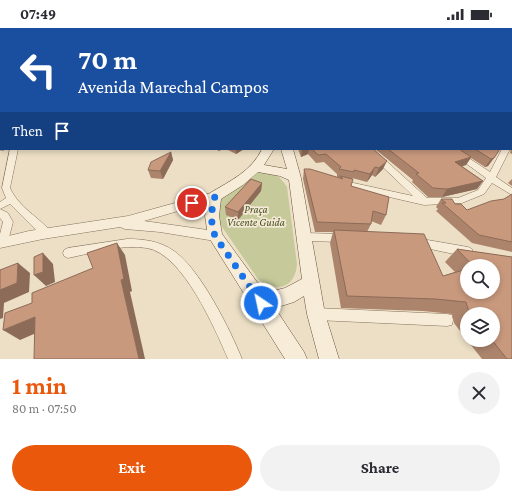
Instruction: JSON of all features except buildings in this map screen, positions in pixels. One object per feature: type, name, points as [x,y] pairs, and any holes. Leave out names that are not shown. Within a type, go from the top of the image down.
[{"type":"main road","points":[[268,150],[265,158],[256,168],[215,196],[211,213],[212,224],[215,236],[297,359]]},
{"type":"main road","points":[[287,150],[296,173],[316,314],[330,359]]},
{"type":"main road","points":[[256,168],[296,173]]},
{"type":"main road","points":[[261,303],[288,296],[311,283]]},
{"type":"street","points":[[0,206],[6,196],[6,188],[14,150]]},
{"type":"street","points":[[369,150],[424,202]]},
{"type":"street","points":[[451,150],[512,192]]},
{"type":"street","points":[[333,181],[424,202],[459,201],[481,192],[491,178],[505,150]]},
{"type":"street","points":[[6,196],[46,234]]},
{"type":"street","points":[[0,213],[5,216],[8,222],[2,242],[115,223],[169,210],[215,196]]},
{"type":"street","points":[[115,223],[160,227],[215,236]]},
{"type":"street","points":[[304,237],[356,238]]},
{"type":"street","points":[[408,240],[444,246],[476,254]]},
{"type":"street","points":[[68,254],[132,244],[148,244],[161,248],[175,258],[190,276],[223,331],[235,359]]},
{"type":"street","points":[[316,314],[447,320]]},
{"type":"green space","name":"Praça Vicente Guida","points":[[257,172],[275,174],[287,187],[297,264],[293,279],[284,286],[271,286],[258,279],[220,224],[217,204],[225,194]]},
{"type":"route","points":[[192,203],[215,196],[211,213],[215,236],[261,303]]}]
